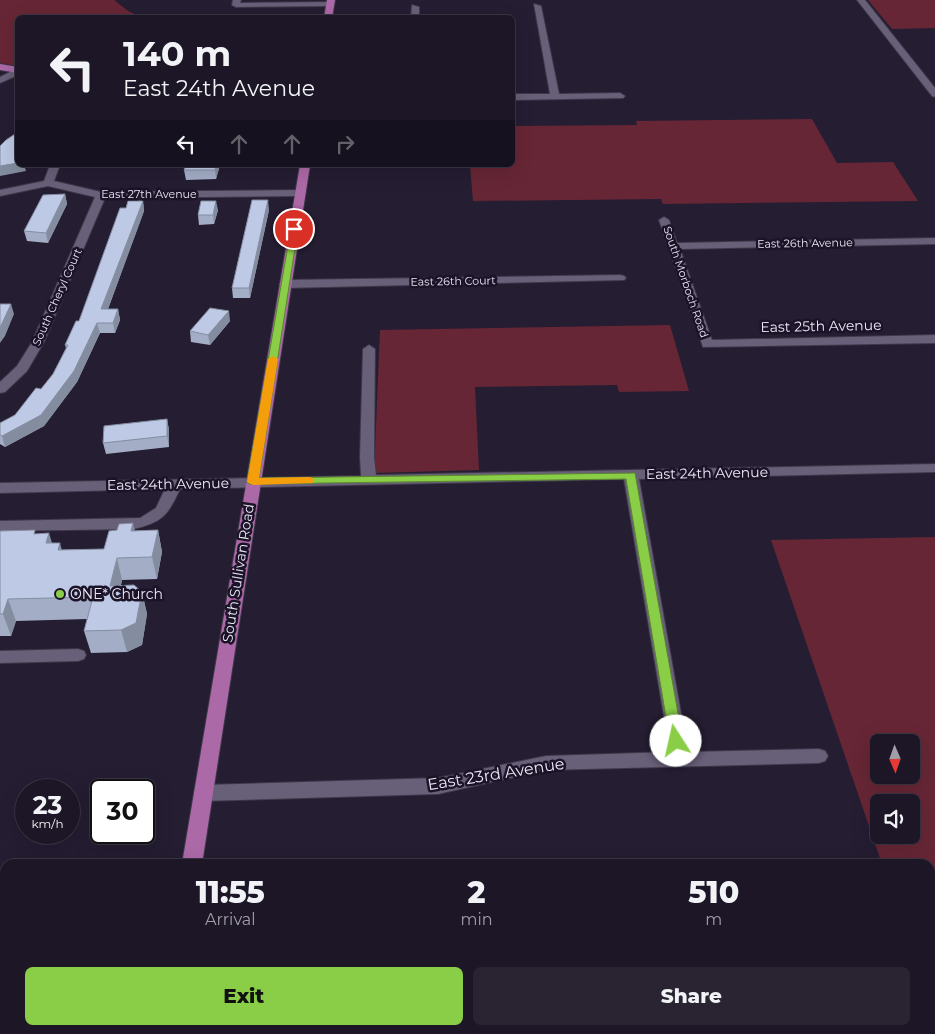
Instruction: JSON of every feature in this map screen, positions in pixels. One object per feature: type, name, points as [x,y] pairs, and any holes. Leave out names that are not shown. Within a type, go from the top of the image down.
[{"type":"main road","points":[[328,15],[330,2]]},
{"type":"main road","points":[[0,67],[15,70]]},
{"type":"main road","name":"South Sullivan Road","points":[[193,859],[305,167]]},
{"type":"street","points":[[237,0],[236,5],[330,2]]},
{"type":"street","points":[[861,0],[935,94]]},
{"type":"street","points":[[537,6],[555,97]]},
{"type":"street","points":[[415,15],[416,7]]},
{"type":"street","points":[[0,80],[15,72]]},
{"type":"street","points":[[515,97],[620,96]]},
{"type":"street","points":[[48,183],[54,167]]},
{"type":"street","name":"East 27th Avenue","points":[[0,193],[48,183],[101,195],[300,193]]},
{"type":"street","name":"South Cheryl Court","points":[[0,389],[22,368],[35,348],[101,195]]},
{"type":"street","name":"South Morboch Road","points":[[664,220],[707,344]]},
{"type":"street","name":"East 26th Avenue","points":[[674,246],[935,241]]},
{"type":"street","name":"East 26th Court","points":[[285,284],[620,278]]},
{"type":"street","name":"East 25th Avenue","points":[[707,344],[935,339]]},
{"type":"street","points":[[369,349],[366,457],[369,480]]},
{"type":"street","name":"East 24th Avenue","points":[[0,488],[935,468]]},
{"type":"street","points":[[631,475],[680,760]]},
{"type":"street","points":[[0,526],[134,524],[150,521],[164,509],[175,484]]},
{"type":"street","points":[[0,657],[78,655]]},
{"type":"street","name":"East 23rd Avenue","points":[[203,793],[438,786],[546,764],[819,756]]},
{"type":"shaded area","points":[[0,0],[114,0],[137,15],[15,15],[15,66],[0,63]]},
{"type":"shaded area","points":[[868,0],[935,0],[935,28],[892,29]]},
{"type":"shaded area","points":[[812,119],[837,163],[893,162],[918,201],[663,204],[661,199],[473,201],[470,167],[515,167],[515,126],[637,125],[636,121]]},
{"type":"shaded area","points":[[670,325],[689,391],[619,392],[617,385],[475,387],[479,470],[374,473],[380,330]]},
{"type":"shaded area","points":[[935,537],[935,859],[880,859],[875,844],[920,844],[920,794],[870,794],[870,829],[771,540]]},
{"type":"building","points":[[15,134],[15,164],[0,166],[0,146]]},
{"type":"building","points":[[185,167],[216,167],[215,170],[184,170]]},
{"type":"building","points":[[65,194],[46,233],[24,231],[43,195]]},
{"type":"building","points":[[252,200],[268,200],[249,288],[232,288]]},
{"type":"building","points":[[128,201],[143,201],[101,309],[118,309],[113,323],[97,323],[74,371],[41,415],[2,436],[0,435],[0,423],[15,415],[36,388],[41,389],[53,374],[68,345],[65,345],[76,321],[79,321],[120,208],[126,208]]},
{"type":"building","points":[[201,201],[216,201],[213,215],[198,215]]},
{"type":"building","points":[[0,304],[11,304],[0,328]]},
{"type":"building","points":[[210,308],[229,311],[208,335],[190,331]]},
{"type":"building","points":[[167,419],[167,436],[103,443],[104,426]]},
{"type":"building","points":[[133,523],[131,531],[158,530],[152,557],[117,558],[110,586],[134,585],[142,592],[136,623],[121,630],[84,631],[93,597],[8,599],[3,614],[0,614],[0,531],[35,530],[34,534],[49,533],[46,543],[60,543],[58,550],[104,549],[109,531],[117,530],[119,524]]},
{"type":"slow traffic","points":[[273,359],[253,482],[309,481]]},
{"type":"place","name":"ONE* Church","points":[[60,594]]},
{"type":"route","points":[[294,229],[253,482],[631,475],[676,741]]}]
